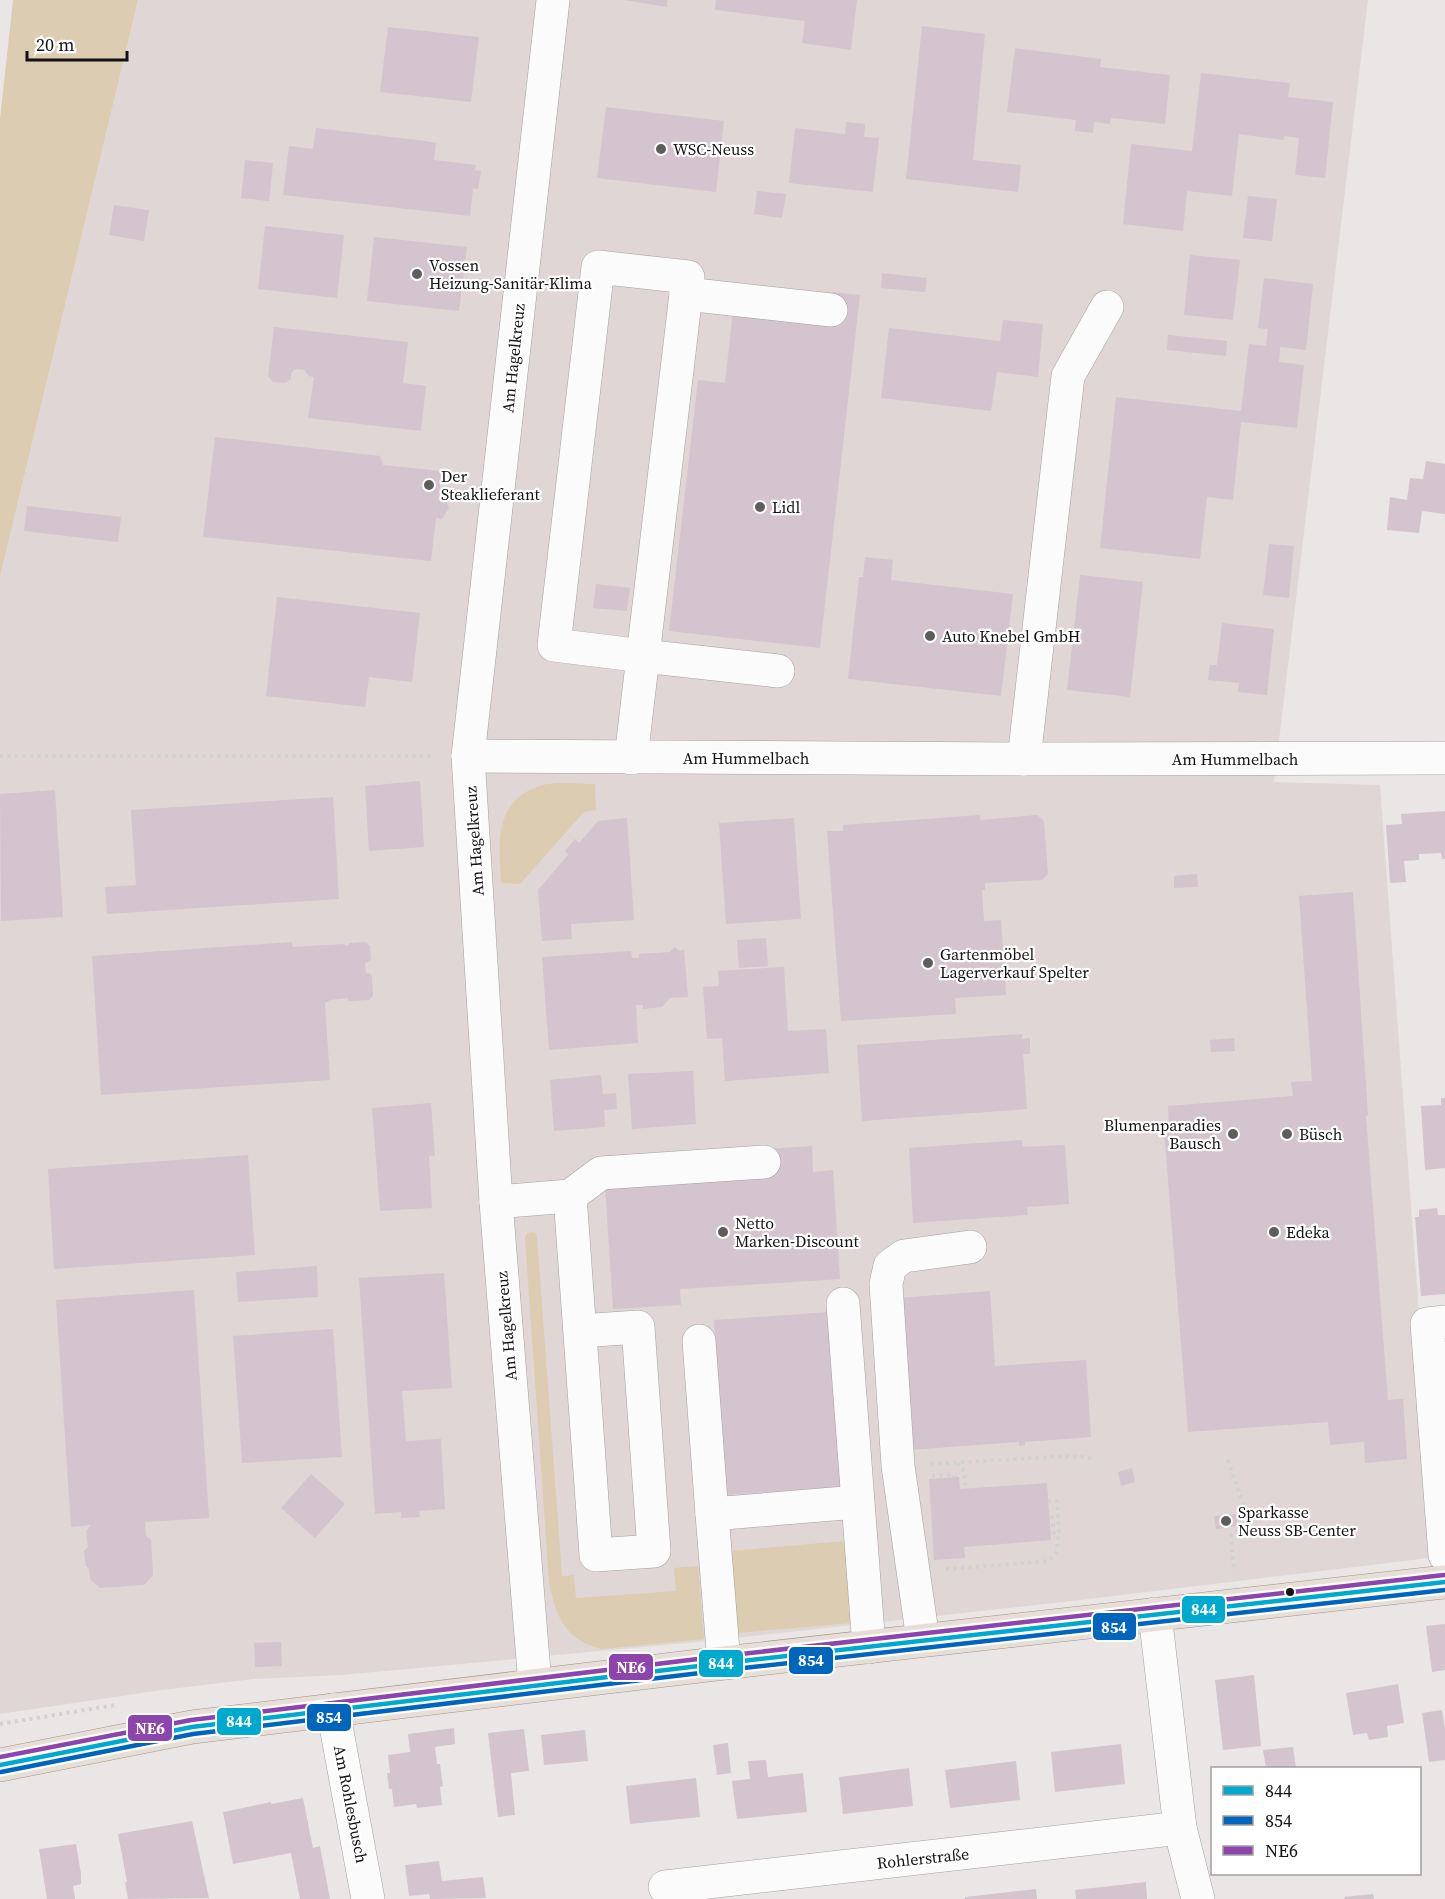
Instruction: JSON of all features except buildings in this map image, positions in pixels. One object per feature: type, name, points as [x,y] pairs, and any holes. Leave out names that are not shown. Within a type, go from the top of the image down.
[{"type":"main road","points":[[0,1765],[192,1727],[724,1663],[1445,1582]]},
{"type":"street","name":"Am Hagelkreuz","points":[[535,1685],[496,1202],[468,756],[553,0]]},
{"type":"street","points":[[631,758],[644,656],[688,278],[598,267],[554,645],[644,656],[778,671]]},
{"type":"street","points":[[686,294],[831,310]]},
{"type":"street","points":[[1024,759],[1068,376],[1107,307]]},
{"type":"street","name":"Am Hummelbach","points":[[468,756],[1024,759],[1445,758]]},
{"type":"street","points":[[496,1202],[570,1196],[601,1173],[764,1162]]},
{"type":"street","points":[[570,1196],[596,1555],[654,1551],[638,1327],[580,1331]]},
{"type":"street","points":[[923,1641],[898,1466],[885,1284],[890,1266],[904,1256],[970,1247]]},
{"type":"street","points":[[843,1304],[869,1647]]},
{"type":"street","points":[[1445,1322],[1427,1324],[1445,1555]]},
{"type":"street","points":[[699,1341],[724,1663]]},
{"type":"street","points":[[712,1514],[857,1502]]},
{"type":"street","points":[[1155,1614],[1180,1828],[1198,1899]]},
{"type":"street","name":"Am Rohlesbusch","points":[[333,1710],[368,1899]]},
{"type":"street","name":"Rohlerstraße","points":[[665,1887],[1180,1828]]},
{"type":"path","points":[[0,756],[468,756]]},
{"type":"path","points":[[898,1466],[1068,1456],[1092,1458]]},
{"type":"path","points":[[1228,1460],[1243,1504],[1246,1532],[1231,1534],[1237,1606]]},
{"type":"path","points":[[956,1462],[964,1471],[966,1489]]},
{"type":"path","points":[[931,1476],[954,1475],[954,1478]]},
{"type":"path","points":[[914,1571],[1049,1561],[1056,1553],[1059,1533],[1057,1501],[1048,1501]]},
{"type":"path","points":[[1050,1517],[1052,1517],[1054,1533],[1059,1533]]},
{"type":"shaded area","points":[[13,0],[138,0],[0,577],[0,119]]},
{"type":"shaded area","points":[[138,0],[1368,0],[1274,782],[1380,785],[1437,1557],[1072,1601],[708,1641],[342,1675],[254,1679],[0,1714],[0,577]]},
{"type":"shaded area","points":[[595,784],[596,810],[584,812],[520,884],[501,883],[502,824],[515,800],[543,785]]},
{"type":"shaded area","points":[[535,1232],[562,1576],[574,1575],[576,1598],[676,1591],[674,1568],[698,1566],[704,1639],[602,1649],[579,1640],[564,1625],[559,1616],[549,1582],[525,1238],[527,1233]]},
{"type":"shaded area","points":[[845,1541],[852,1623],[737,1633],[730,1551]]},
{"type":"transit line","name":"NE6","points":[[0,1757],[191,1720],[723,1656],[1444,1575]]},
{"type":"transit line","name":"844","points":[[0,1765],[192,1727],[724,1663],[1445,1582]]},
{"type":"transit line","name":"854","points":[[1,1772],[193,1734],[725,1670],[1445,1590]]},
{"type":"place","name":"WSC-Neuss","points":[[661,149]]},
{"type":"place","name":"Vossen Heizung-Sanitär-Klima","points":[[417,274]]},
{"type":"place","name":"Der Steaklieferant","points":[[429,485]]},
{"type":"place","name":"Lidl","points":[[760,507]]},
{"type":"place","name":"Auto Knebel GmbH","points":[[930,636]]},
{"type":"place","name":"Gartenmöbel Lagerverkauf Spelter","points":[[928,963]]},
{"type":"place","name":"Blumenparadies Bausch","points":[[1233,1134]]},
{"type":"place","name":"Büsch","points":[[1287,1134]]},
{"type":"place","name":"Netto Marken-Discount","points":[[723,1232]]},
{"type":"place","name":"Edeka","points":[[1274,1232]]},
{"type":"place","name":"Sparkasse Neuss SB-Center","points":[[1226,1521]]}]
